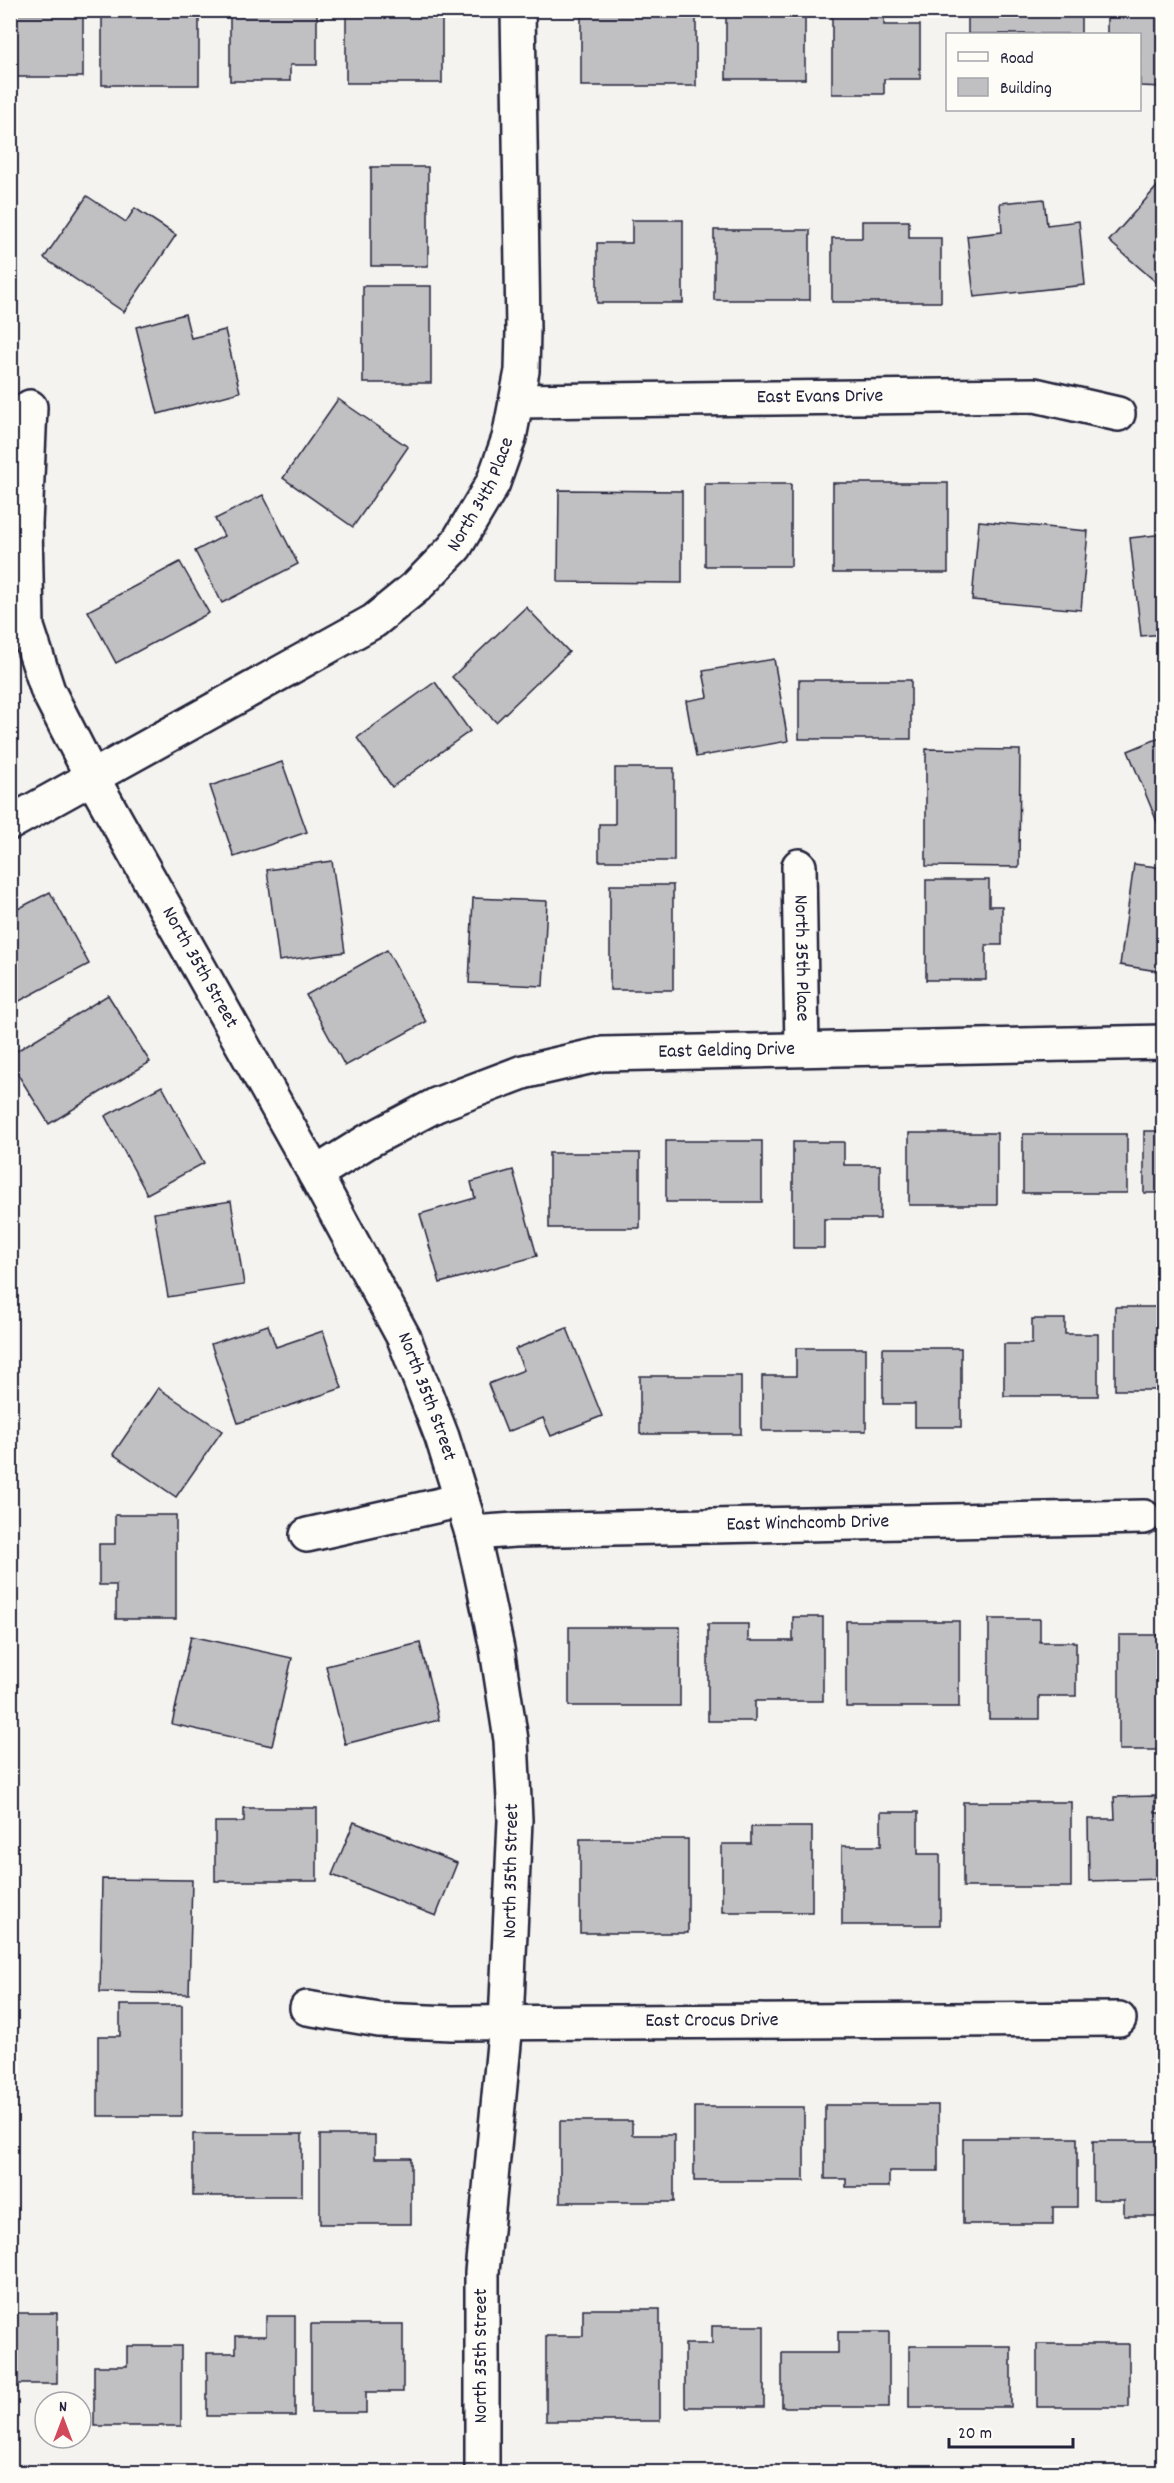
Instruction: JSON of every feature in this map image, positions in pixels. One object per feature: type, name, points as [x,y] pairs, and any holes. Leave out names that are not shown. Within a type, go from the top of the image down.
[{"type":"street","name":"North 34th Place","points":[[93,779],[374,621],[417,586],[455,547],[493,483],[509,438],[522,371],[519,10]]},
{"type":"street","name":"East Evans Drive","points":[[518,401],[1035,395],[1118,414]]},
{"type":"street","name":"North 35th Street","points":[[30,407],[25,524],[27,627],[48,691],[93,779],[315,1174],[404,1338],[442,1437],[472,1533],[497,1649],[511,1740],[515,1820],[506,2023],[482,2272],[482,2472]]},
{"type":"street","points":[[10,823],[93,779]]},
{"type":"street","name":"North 35th Place","points":[[800,866],[802,1049]]},
{"type":"street","name":"East Gelding Drive","points":[[315,1174],[368,1141],[436,1105],[523,1072],[602,1054],[1164,1042]]},
{"type":"street","points":[[307,1535],[462,1500]]},
{"type":"street","name":"East Winchcomb Drive","points":[[472,1533],[515,1530],[1144,1517]]},
{"type":"street","name":"East Crocus Drive","points":[[307,2008],[379,2020],[506,2023],[1119,2019]]},
{"type":"building","points":[[102,10],[199,10],[199,85],[102,85]]},
{"type":"building","points":[[230,10],[317,10],[317,65],[290,65],[290,81],[230,81]]},
{"type":"building","points":[[346,10],[442,10],[442,83],[346,83]]},
{"type":"building","points":[[581,10],[696,10],[696,86],[581,86]]},
{"type":"building","points":[[726,10],[805,10],[805,79],[726,79]]},
{"type":"building","points":[[832,10],[884,10],[884,25],[920,25],[920,79],[884,79],[884,94],[832,94]]},
{"type":"building","points":[[968,10],[1081,10],[1081,33],[968,33]]},
{"type":"building","points":[[1107,10],[1164,10],[1164,87],[1141,86],[1141,33],[1107,33]]},
{"type":"building","points":[[10,14],[83,14],[83,77],[10,77]]},
{"type":"building","points":[[371,167],[428,167],[428,266],[371,266]]},
{"type":"building","points":[[1162,181],[1164,182],[1164,289],[1109,241]]},
{"type":"building","points":[[87,196],[126,222],[135,208],[176,235],[124,312],[44,258]]},
{"type":"building","points":[[1044,199],[1047,225],[1079,221],[1085,285],[974,297],[967,236],[1002,232],[1000,203]]},
{"type":"building","points":[[10,205],[15,205],[15,287],[10,287]]},
{"type":"building","points":[[632,220],[683,220],[683,303],[597,303],[597,243],[632,243]]},
{"type":"building","points":[[862,221],[909,221],[909,238],[941,238],[941,302],[832,302],[832,238],[862,238]]},
{"type":"building","points":[[714,230],[810,230],[810,300],[714,300]]},
{"type":"building","points":[[363,286],[431,286],[431,383],[363,383]]},
{"type":"building","points":[[185,314],[191,338],[225,330],[240,392],[158,414],[136,327]]},
{"type":"building","points":[[338,399],[408,447],[353,527],[283,478]]},
{"type":"building","points":[[833,483],[948,483],[948,573],[833,573]]},
{"type":"building","points":[[705,484],[791,484],[791,566],[705,566]]},
{"type":"building","points":[[559,490],[682,491],[682,583],[558,582]]},
{"type":"building","points":[[263,495],[298,564],[222,603],[195,551],[224,536],[215,519]]},
{"type":"building","points":[[979,521],[1088,531],[1081,610],[972,600]]},
{"type":"building","points":[[1164,534],[1164,634],[1141,636],[1130,538]]},
{"type":"building","points":[[180,562],[209,613],[116,663],[88,611]]},
{"type":"building","points":[[526,607],[569,652],[496,722],[452,677]]},
{"type":"building","points":[[774,659],[788,741],[696,757],[686,701],[708,697],[703,671]]},
{"type":"building","points":[[799,680],[911,680],[911,739],[799,739]]},
{"type":"building","points":[[435,682],[470,731],[392,787],[357,738]]},
{"type":"building","points":[[1164,736],[1164,833],[1162,834],[1128,751]]},
{"type":"building","points":[[926,749],[1020,750],[1019,867],[926,866]]},
{"type":"building","points":[[282,762],[307,832],[234,857],[210,786]]},
{"type":"building","points":[[615,768],[674,768],[674,861],[599,861],[599,824],[615,824]]},
{"type":"building","points":[[332,861],[345,952],[279,961],[267,870]]},
{"type":"building","points":[[1134,864],[1164,868],[1164,972],[1120,965]]},
{"type":"building","points":[[926,880],[989,880],[989,906],[1002,906],[1002,945],[986,945],[986,980],[926,980]]},
{"type":"building","points":[[610,885],[673,885],[673,990],[610,990]]},
{"type":"building","points":[[50,892],[89,964],[12,1005],[10,1001],[10,913]]},
{"type":"building","points":[[473,898],[547,901],[543,986],[469,983]]},
{"type":"building","points":[[387,950],[426,1022],[345,1066],[306,995]]},
{"type":"building","points":[[108,995],[150,1062],[49,1124],[10,1062],[10,1055]]},
{"type":"building","points":[[162,1086],[204,1163],[147,1194],[105,1116]]},
{"type":"building","points":[[1144,1131],[1164,1131],[1164,1193],[1144,1193]]},
{"type":"building","points":[[909,1133],[997,1133],[997,1205],[909,1205]]},
{"type":"building","points":[[1023,1134],[1127,1134],[1127,1193],[1023,1193]]},
{"type":"building","points":[[666,1141],[762,1141],[762,1202],[666,1202]]},
{"type":"building","points":[[793,1142],[844,1142],[844,1165],[880,1165],[880,1219],[824,1219],[824,1248],[793,1248]]},
{"type":"building","points":[[549,1153],[640,1153],[640,1228],[549,1228]]},
{"type":"building","points":[[513,1170],[537,1256],[440,1283],[420,1214],[475,1198],[471,1182]]},
{"type":"building","points":[[231,1201],[244,1285],[168,1297],[154,1213]]},
{"type":"building","points":[[1115,1307],[1164,1307],[1164,1390],[1115,1390]]},
{"type":"building","points":[[1032,1319],[1065,1319],[1065,1334],[1098,1334],[1098,1396],[1004,1396],[1004,1344],[1032,1344]]},
{"type":"building","points":[[268,1325],[276,1347],[323,1331],[342,1388],[238,1423],[211,1344]]},
{"type":"building","points":[[567,1328],[602,1416],[551,1436],[543,1418],[507,1432],[488,1384],[524,1370],[515,1349]]},
{"type":"building","points":[[796,1348],[866,1348],[866,1431],[762,1431],[762,1376],[796,1376]]},
{"type":"building","points":[[883,1348],[961,1348],[961,1427],[915,1427],[915,1404],[883,1404]]},
{"type":"building","points":[[640,1376],[741,1376],[741,1434],[640,1434]]},
{"type":"building","points":[[158,1388],[222,1431],[176,1497],[113,1454]]},
{"type":"building","points":[[115,1515],[176,1515],[176,1619],[116,1619],[116,1585],[99,1585],[99,1544],[115,1544]]},
{"type":"building","points":[[793,1617],[823,1617],[823,1701],[755,1701],[755,1721],[708,1721],[708,1624],[748,1624],[748,1641],[793,1641]]},
{"type":"building","points":[[989,1619],[1040,1619],[1040,1642],[1076,1642],[1076,1696],[1039,1696],[1039,1719],[989,1719]]},
{"type":"building","points":[[846,1621],[959,1621],[959,1707],[846,1707]]},
{"type":"building","points":[[569,1627],[680,1627],[680,1706],[569,1706]]},
{"type":"building","points":[[1119,1635],[1164,1635],[1164,1750],[1119,1750]]},
{"type":"building","points":[[191,1636],[292,1658],[272,1746],[172,1724]]},
{"type":"building","points":[[420,1643],[439,1720],[345,1744],[326,1666]]},
{"type":"building","points":[[1155,1796],[1155,1813],[1164,1813],[1164,1879],[1089,1881],[1088,1819],[1115,1819],[1114,1797]]},
{"type":"building","points":[[963,1802],[1071,1802],[1071,1887],[963,1887]]},
{"type":"building","points":[[244,1808],[317,1808],[317,1881],[215,1881],[215,1822],[244,1822]]},
{"type":"building","points":[[881,1812],[918,1812],[918,1854],[940,1854],[940,1925],[842,1925],[842,1846],[881,1846]]},
{"type":"building","points":[[354,1822],[457,1863],[436,1916],[332,1875]]},
{"type":"building","points":[[751,1827],[812,1827],[812,1912],[722,1912],[722,1844],[751,1844]]},
{"type":"building","points":[[580,1839],[688,1839],[688,1933],[580,1933]]},
{"type":"building","points":[[102,1879],[192,1880],[189,1994],[100,1992]]},
{"type":"building","points":[[120,2005],[182,2005],[182,2116],[98,2116],[98,2036],[120,2036]]},
{"type":"building","points":[[825,2105],[938,2105],[938,2171],[889,2171],[889,2187],[846,2187],[846,2179],[825,2179]]},
{"type":"building","points":[[694,2107],[804,2107],[804,2181],[694,2181]]},
{"type":"building","points":[[560,2121],[632,2121],[632,2135],[674,2135],[674,2202],[560,2202]]},
{"type":"building","points":[[193,2134],[302,2134],[302,2196],[193,2196]]},
{"type":"building","points":[[320,2135],[375,2135],[375,2158],[411,2158],[411,2224],[320,2224]]},
{"type":"building","points":[[963,2138],[1077,2138],[1077,2207],[1053,2207],[1053,2224],[963,2224]]},
{"type":"building","points":[[1093,2141],[1164,2141],[1164,2216],[1124,2216],[1124,2200],[1093,2200]]},
{"type":"building","points":[[583,2309],[660,2309],[660,2421],[546,2421],[546,2336],[583,2336]]},
{"type":"building","points":[[10,2313],[57,2313],[57,2384],[10,2384]]},
{"type":"building","points":[[266,2316],[295,2316],[295,2416],[207,2416],[207,2353],[236,2353],[236,2336],[266,2336]]},
{"type":"building","points":[[311,2324],[403,2324],[403,2392],[366,2392],[366,2413],[311,2413]]},
{"type":"building","points":[[712,2326],[764,2326],[764,2407],[685,2407],[685,2344],[712,2344]]},
{"type":"building","points":[[838,2332],[889,2332],[889,2407],[782,2407],[782,2353],[838,2353]]},
{"type":"building","points":[[1037,2344],[1129,2344],[1129,2407],[1037,2407]]},
{"type":"building","points":[[127,2346],[181,2346],[181,2426],[94,2426],[94,2366],[127,2366]]},
{"type":"building","points":[[909,2346],[1011,2346],[1011,2407],[909,2407]]}]
